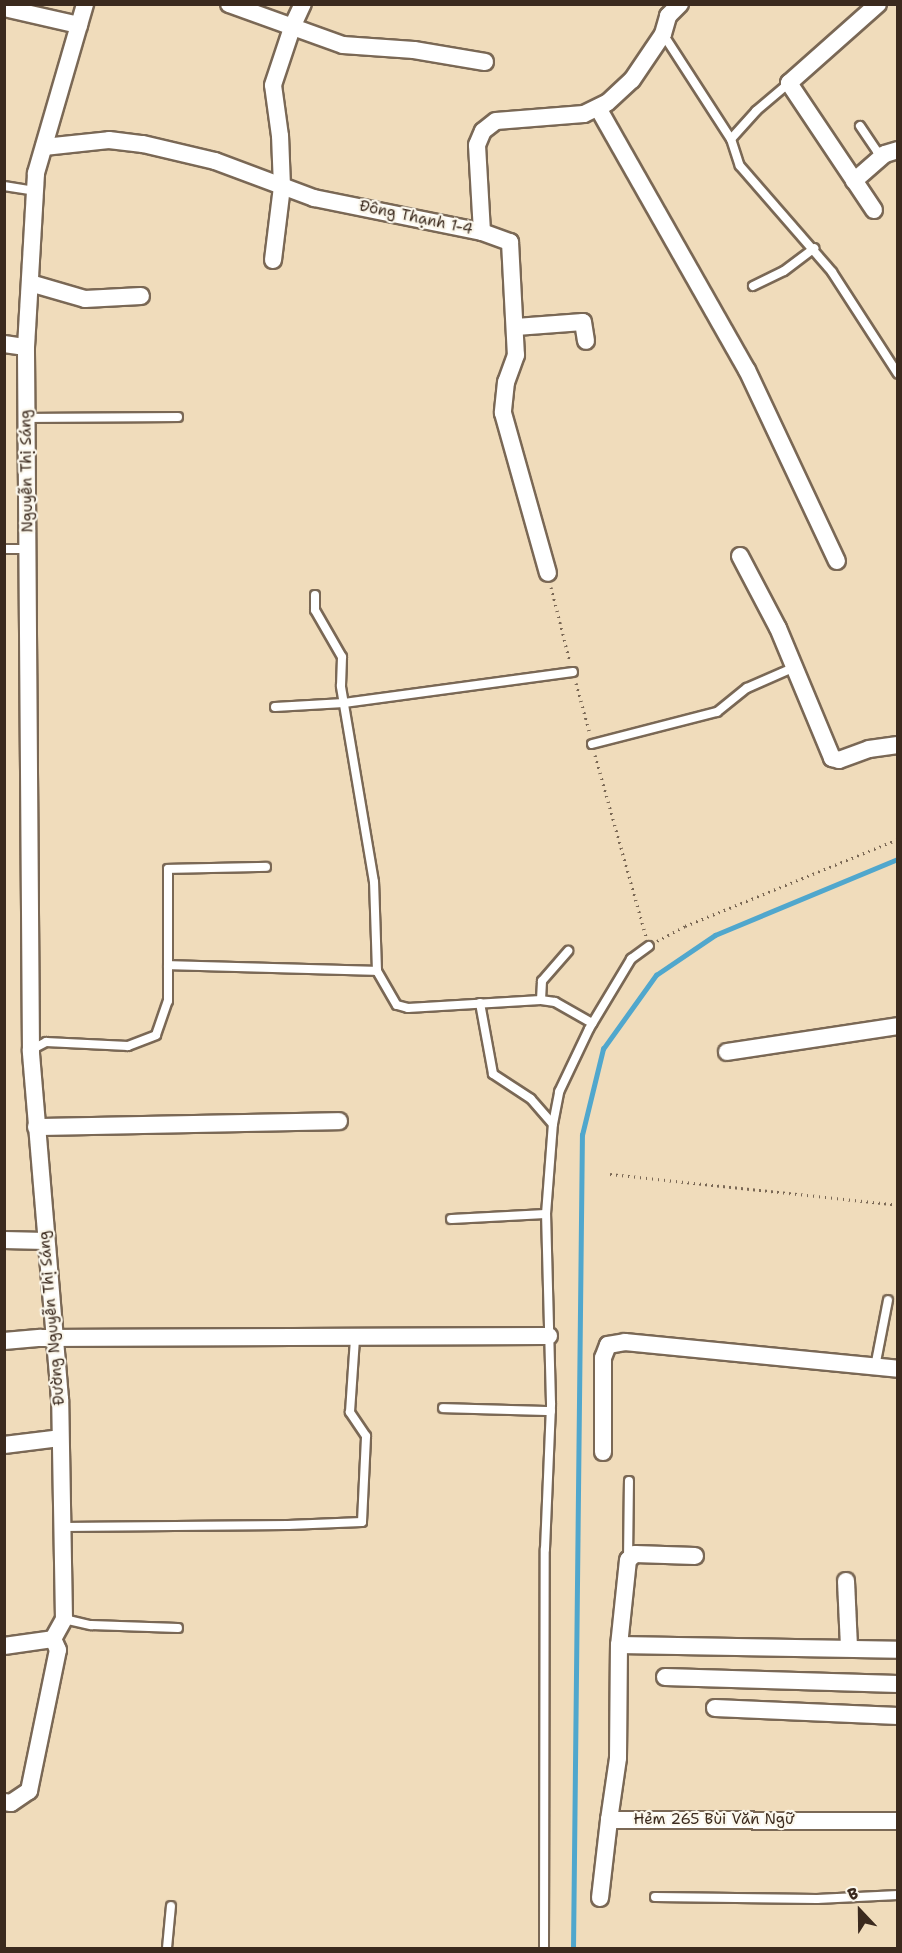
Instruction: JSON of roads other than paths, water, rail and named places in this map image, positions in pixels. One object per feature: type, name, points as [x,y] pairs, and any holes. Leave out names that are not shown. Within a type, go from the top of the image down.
[{"type":"street","name":"Nguyễn Thị Sáng","points":[[30,946],[26,347],[36,173],[85,4]]},
{"type":"street","points":[[229,4],[293,25],[343,45],[414,50],[485,62]]},
{"type":"street","points":[[273,260],[282,187],[280,136],[273,85],[293,25],[303,4]]},
{"type":"street","name":"Đông Thạnh 1-4","points":[[44,147],[109,140],[143,144],[215,161],[315,198],[482,232],[477,146],[483,132],[496,121],[584,114],[607,103],[632,80],[663,34],[668,16],[680,4]]},
{"type":"street","points":[[874,210],[789,83],[878,4]]},
{"type":"street","points":[[4,8],[79,25]]},
{"type":"street","points":[[598,108],[747,370],[837,561]]},
{"type":"street","points":[[854,181],[891,152]]},
{"type":"street","points":[[482,232],[510,242],[516,355],[506,382],[503,413],[548,573]]},
{"type":"street","points":[[30,283],[85,299],[141,296]]},
{"type":"street","points":[[516,327],[583,322],[586,341]]},
{"type":"street","points":[[4,344],[26,347]]},
{"type":"street","points":[[740,556],[778,628],[832,758],[839,760],[868,749],[897,745]]},
{"type":"street","name":"Đường Nguyễn Thị Sáng","points":[[30,946],[31,1051],[60,1438],[64,1619]]},
{"type":"street","points":[[727,1052],[897,1026]]},
{"type":"street","points":[[36,1127],[339,1120]]},
{"type":"street","points":[[4,1240],[46,1241]]},
{"type":"street","points":[[4,1341],[54,1338],[549,1336]]},
{"type":"street","points":[[603,1452],[603,1358],[608,1344],[625,1342],[897,1369]]},
{"type":"street","points":[[4,1445],[60,1438]]},
{"type":"street","points":[[600,1898],[618,1758],[619,1645],[628,1560],[635,1554],[695,1556]]},
{"type":"street","points":[[846,1581],[849,1648]]},
{"type":"street","points":[[53,1639],[64,1619]]},
{"type":"street","points":[[4,1646],[53,1639]]},
{"type":"street","points":[[4,1802],[11,1803],[28,1791],[58,1650],[53,1639]]},
{"type":"street","points":[[619,1645],[897,1650]]},
{"type":"street","points":[[665,1677],[897,1684]]},
{"type":"street","points":[[715,1708],[897,1716]]},
{"type":"street","name":"Hẻm 265 Bùi Văn Ngữ","points":[[609,1820],[897,1821]]},
{"type":"lane","points":[[663,34],[731,139],[740,166],[814,248],[874,334],[897,374]]},
{"type":"lane","points":[[731,139],[756,111],[789,83]]},
{"type":"lane","points":[[860,126],[877,151],[891,152]]},
{"type":"lane","points":[[4,186],[35,191]]},
{"type":"lane","points":[[753,286],[783,271],[814,248]]},
{"type":"lane","points":[[26,418],[178,417]]},
{"type":"lane","points":[[4,549],[28,549]]},
{"type":"lane","points":[[315,595],[315,610],[342,657],[344,703],[374,882],[377,971],[397,1005],[408,1008],[541,999],[555,1002],[592,1023]]},
{"type":"lane","points":[[592,744],[717,712],[747,688],[795,667]]},
{"type":"lane","points":[[275,707],[344,703],[573,672]]},
{"type":"lane","points":[[31,1051],[46,1042],[128,1046],[156,1035],[168,1001],[168,869],[266,867]]},
{"type":"lane","points":[[544,1948],[545,1549],[551,1411],[546,1214],[553,1124],[559,1092],[592,1023],[631,959],[649,946]]},
{"type":"lane","points":[[541,999],[542,981],[568,951]]},
{"type":"lane","points":[[168,965],[377,971]]},
{"type":"lane","points":[[480,1003],[493,1074],[531,1099],[553,1124]]},
{"type":"lane","points":[[451,1219],[546,1214]]},
{"type":"lane","points":[[875,1367],[888,1300]]},
{"type":"lane","points":[[62,1527],[362,1522],[366,1436],[350,1412],[355,1338]]},
{"type":"lane","points":[[443,1408],[551,1411]]},
{"type":"lane","points":[[628,1560],[629,1481]]},
{"type":"lane","points":[[64,1619],[91,1625],[178,1628]]},
{"type":"lane","points":[[656,1897],[793,1900],[897,1895]]},
{"type":"lane","points":[[167,1948],[171,1906]]},
{"type":"waterway","points":[[573,1948],[582,1135],[603,1049],[656,975],[715,935],[898,859]]}]
